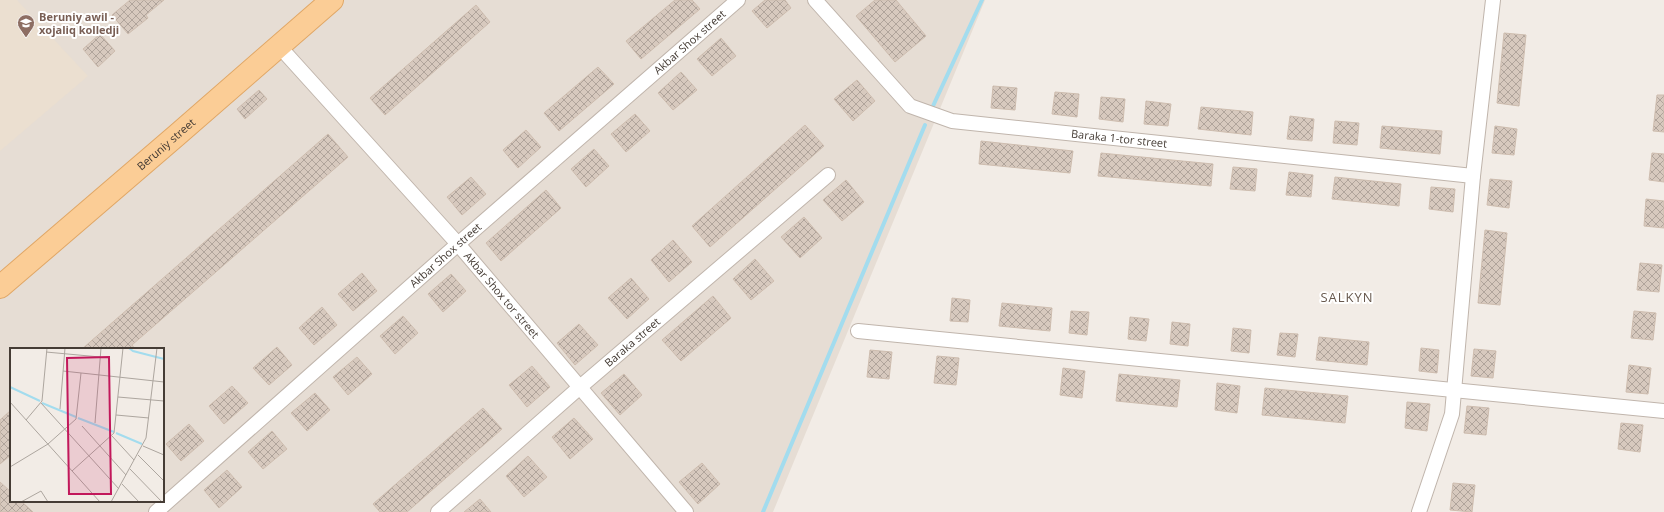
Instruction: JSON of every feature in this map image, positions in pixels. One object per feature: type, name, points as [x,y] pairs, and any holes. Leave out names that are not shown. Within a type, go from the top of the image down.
[{"type":"main road","name":"Beruniy street","points":[[0,287],[332,0]]},
{"type":"street","name":"Akbar Shox street","points":[[156,512],[458,244],[738,0]]},
{"type":"street","name":"Baraka 1-tor street","points":[[815,0],[910,106],[952,121],[1473,176]]},
{"type":"street","points":[[1419,512],[1452,414],[1473,176],[1493,0]]},
{"type":"street","name":"Akbar Shox tor street","points":[[280,46],[458,244],[686,512]]},
{"type":"street","name":"Baraka street","points":[[438,512],[580,387],[828,175]]},
{"type":"street","points":[[858,332],[1454,390],[1664,408]]},
{"type":"shaded area","points":[[0,0],[985,0],[773,512],[0,512]]},
{"type":"shaded area","name":"Beruniy awil - xojaliq kolledji","points":[[0,0],[17,0],[88,76],[0,151]]},
{"type":"building","points":[[130,0],[164,0],[146,15],[148,18],[128,34],[112,15]]},
{"type":"building","points":[[675,0],[692,0],[700,9],[641,59],[626,41]]},
{"type":"building","points":[[765,0],[785,0],[791,8],[767,28],[752,11]]},
{"type":"building","points":[[875,0],[896,0],[926,36],[895,62],[856,16]]},
{"type":"building","points":[[476,5],[490,22],[385,115],[370,98]]},
{"type":"building","points":[[1504,33],[1526,35],[1519,106],[1497,103]]},
{"type":"building","points":[[100,34],[115,51],[98,67],[83,49]]},
{"type":"building","points":[[721,38],[736,56],[712,76],[697,59]]},
{"type":"building","points":[[598,67],[614,84],[559,131],[544,113]]},
{"type":"building","points":[[681,72],[697,90],[673,110],[658,93]]},
{"type":"building","points":[[857,80],[875,101],[853,121],[834,99]]},
{"type":"building","points":[[993,86],[1017,88],[1015,110],[991,108]]},
{"type":"building","points":[[259,90],[267,99],[245,119],[237,109]]},
{"type":"building","points":[[1055,92],[1079,94],[1077,117],[1052,114]]},
{"type":"building","points":[[1657,95],[1664,95],[1664,132],[1653,131]]},
{"type":"building","points":[[1101,97],[1125,99],[1123,122],[1099,119]]},
{"type":"building","points":[[1146,101],[1171,104],[1168,126],[1144,124]]},
{"type":"building","points":[[1201,107],[1253,112],[1251,135],[1198,129]]},
{"type":"building","points":[[635,114],[650,131],[626,152],[611,134]]},
{"type":"building","points":[[1290,116],[1314,119],[1312,141],[1287,139]]},
{"type":"building","points":[[1335,121],[1359,123],[1357,145],[1333,143]]},
{"type":"building","points":[[805,125],[824,146],[710,247],[692,226]]},
{"type":"building","points":[[1382,126],[1442,131],[1440,154],[1380,148]]},
{"type":"building","points":[[1495,126],[1517,129],[1514,155],[1492,153]]},
{"type":"building","points":[[526,130],[541,147],[518,168],[503,150]]},
{"type":"building","points":[[328,134],[348,157],[132,345],[134,348],[83,348]]},
{"type":"building","points":[[981,141],[1073,151],[1070,173],[979,164]]},
{"type":"building","points":[[594,149],[609,166],[586,187],[571,169]]},
{"type":"building","points":[[1101,153],[1213,164],[1211,186],[1098,176]]},
{"type":"building","points":[[1652,153],[1664,154],[1664,182],[1649,180]]},
{"type":"building","points":[[1233,167],[1257,169],[1255,191],[1230,189]]},
{"type":"building","points":[[1289,172],[1313,175],[1311,197],[1286,195]]},
{"type":"building","points":[[471,177],[486,194],[462,215],[447,197]]},
{"type":"building","points":[[1335,177],[1401,184],[1399,206],[1332,199]]},
{"type":"building","points":[[1490,179],[1512,181],[1509,208],[1487,205]]},
{"type":"building","points":[[846,180],[864,202],[842,221],[823,200]]},
{"type":"building","points":[[1431,187],[1455,189],[1453,212],[1429,209]]},
{"type":"building","points":[[546,190],[561,208],[501,261],[486,243]]},
{"type":"building","points":[[1646,199],[1664,201],[1664,228],[1644,226]]},
{"type":"building","points":[[804,217],[822,238],[800,258],[781,237]]},
{"type":"building","points":[[1485,230],[1507,233],[1500,305],[1478,303]]},
{"type":"building","points":[[673,240],[692,262],[669,282],[651,260]]},
{"type":"building","points":[[755,259],[774,281],[751,300],[733,279]]},
{"type":"building","points":[[1640,263],[1662,265],[1659,292],[1637,290]]},
{"type":"building","points":[[362,273],[377,291],[353,311],[338,294]]},
{"type":"building","points":[[451,274],[466,291],[443,312],[428,294]]},
{"type":"building","points":[[631,278],[649,299],[627,319],[608,298]]},
{"type":"building","points":[[713,296],[731,318],[681,361],[662,340]]},
{"type":"building","points":[[952,298],[970,300],[968,322],[950,321]]},
{"type":"building","points":[[1002,303],[1052,308],[1050,331],[999,326]]},
{"type":"building","points":[[322,307],[337,325],[314,345],[299,328]]},
{"type":"building","points":[[1071,311],[1089,312],[1087,335],[1069,333]]},
{"type":"building","points":[[1634,311],[1656,313],[1653,340],[1631,338]]},
{"type":"building","points":[[403,316],[418,333],[395,354],[380,336]]},
{"type":"building","points":[[1130,317],[1149,319],[1146,341],[1128,339]]},
{"type":"building","points":[[1172,322],[1190,324],[1188,346],[1170,344]]},
{"type":"building","points":[[579,324],[598,345],[575,365],[557,343]]},
{"type":"building","points":[[1233,328],[1251,330],[1249,353],[1231,351]]},
{"type":"building","points":[[1280,333],[1298,334],[1295,357],[1277,355]]},
{"type":"building","points":[[1319,337],[1369,342],[1367,365],[1316,360]]},
{"type":"building","points":[[277,347],[292,365],[269,385],[253,368]]},
{"type":"building","points":[[1421,348],[1439,350],[1437,373],[1419,371]]},
{"type":"building","points":[[1474,349],[1496,351],[1493,378],[1471,376]]},
{"type":"building","points":[[870,350],[892,352],[889,379],[867,377]]},
{"type":"building","points":[[937,356],[959,358],[956,385],[934,383]]},
{"type":"building","points":[[357,357],[372,374],[348,395],[333,377]]},
{"type":"building","points":[[1629,365],[1651,368],[1648,394],[1626,392]]},
{"type":"building","points":[[532,366],[550,387],[527,407],[509,385]]},
{"type":"building","points":[[1063,368],[1085,371],[1082,398],[1060,395]]},
{"type":"building","points":[[624,374],[642,395],[620,415],[601,393]]},
{"type":"building","points":[[1119,374],[1180,380],[1177,407],[1116,401]]},
{"type":"building","points":[[1217,383],[1240,386],[1237,413],[1215,410]]},
{"type":"building","points":[[232,386],[248,403],[224,424],[209,406]]},
{"type":"building","points":[[1265,388],[1348,396],[1345,423],[1262,415]]},
{"type":"building","points":[[315,393],[330,410],[307,431],[291,413]]},
{"type":"building","points":[[1407,402],[1430,404],[1427,431],[1405,428]]},
{"type":"building","points":[[1467,406],[1489,408],[1486,435],[1464,433]]},
{"type":"building","points":[[483,408],[502,429],[407,512],[380,512],[373,504]]},
{"type":"building","points":[[10,411],[10,456],[0,464],[0,420]]},
{"type":"building","points":[[574,418],[593,439],[570,459],[552,437]]},
{"type":"building","points":[[1621,423],[1643,425],[1640,452],[1618,449]]},
{"type":"building","points":[[189,424],[204,441],[181,461],[166,444]]},
{"type":"building","points":[[272,431],[287,449],[263,469],[248,452]]},
{"type":"building","points":[[528,456],[547,477],[524,497],[506,476]]},
{"type":"building","points":[[702,463],[720,484],[698,504],[679,482]]},
{"type":"building","points":[[227,470],[242,487],[219,508],[204,490]]},
{"type":"building","points":[[0,482],[10,491],[10,502],[22,502],[33,512],[0,512]]},
{"type":"building","points":[[1453,483],[1475,485],[1472,512],[1450,510]]},
{"type":"building","points":[[480,499],[491,512],[464,512]]},
{"type":"waterway","points":[[933,106],[982,0]]},
{"type":"waterway","points":[[763,512],[925,125]]},
{"type":"place","name":"Beruniy awil - xojaliq kolledji","points":[[26,38]]},
{"type":"district","name":"SALKYN","points":[[1347,297]]}]
